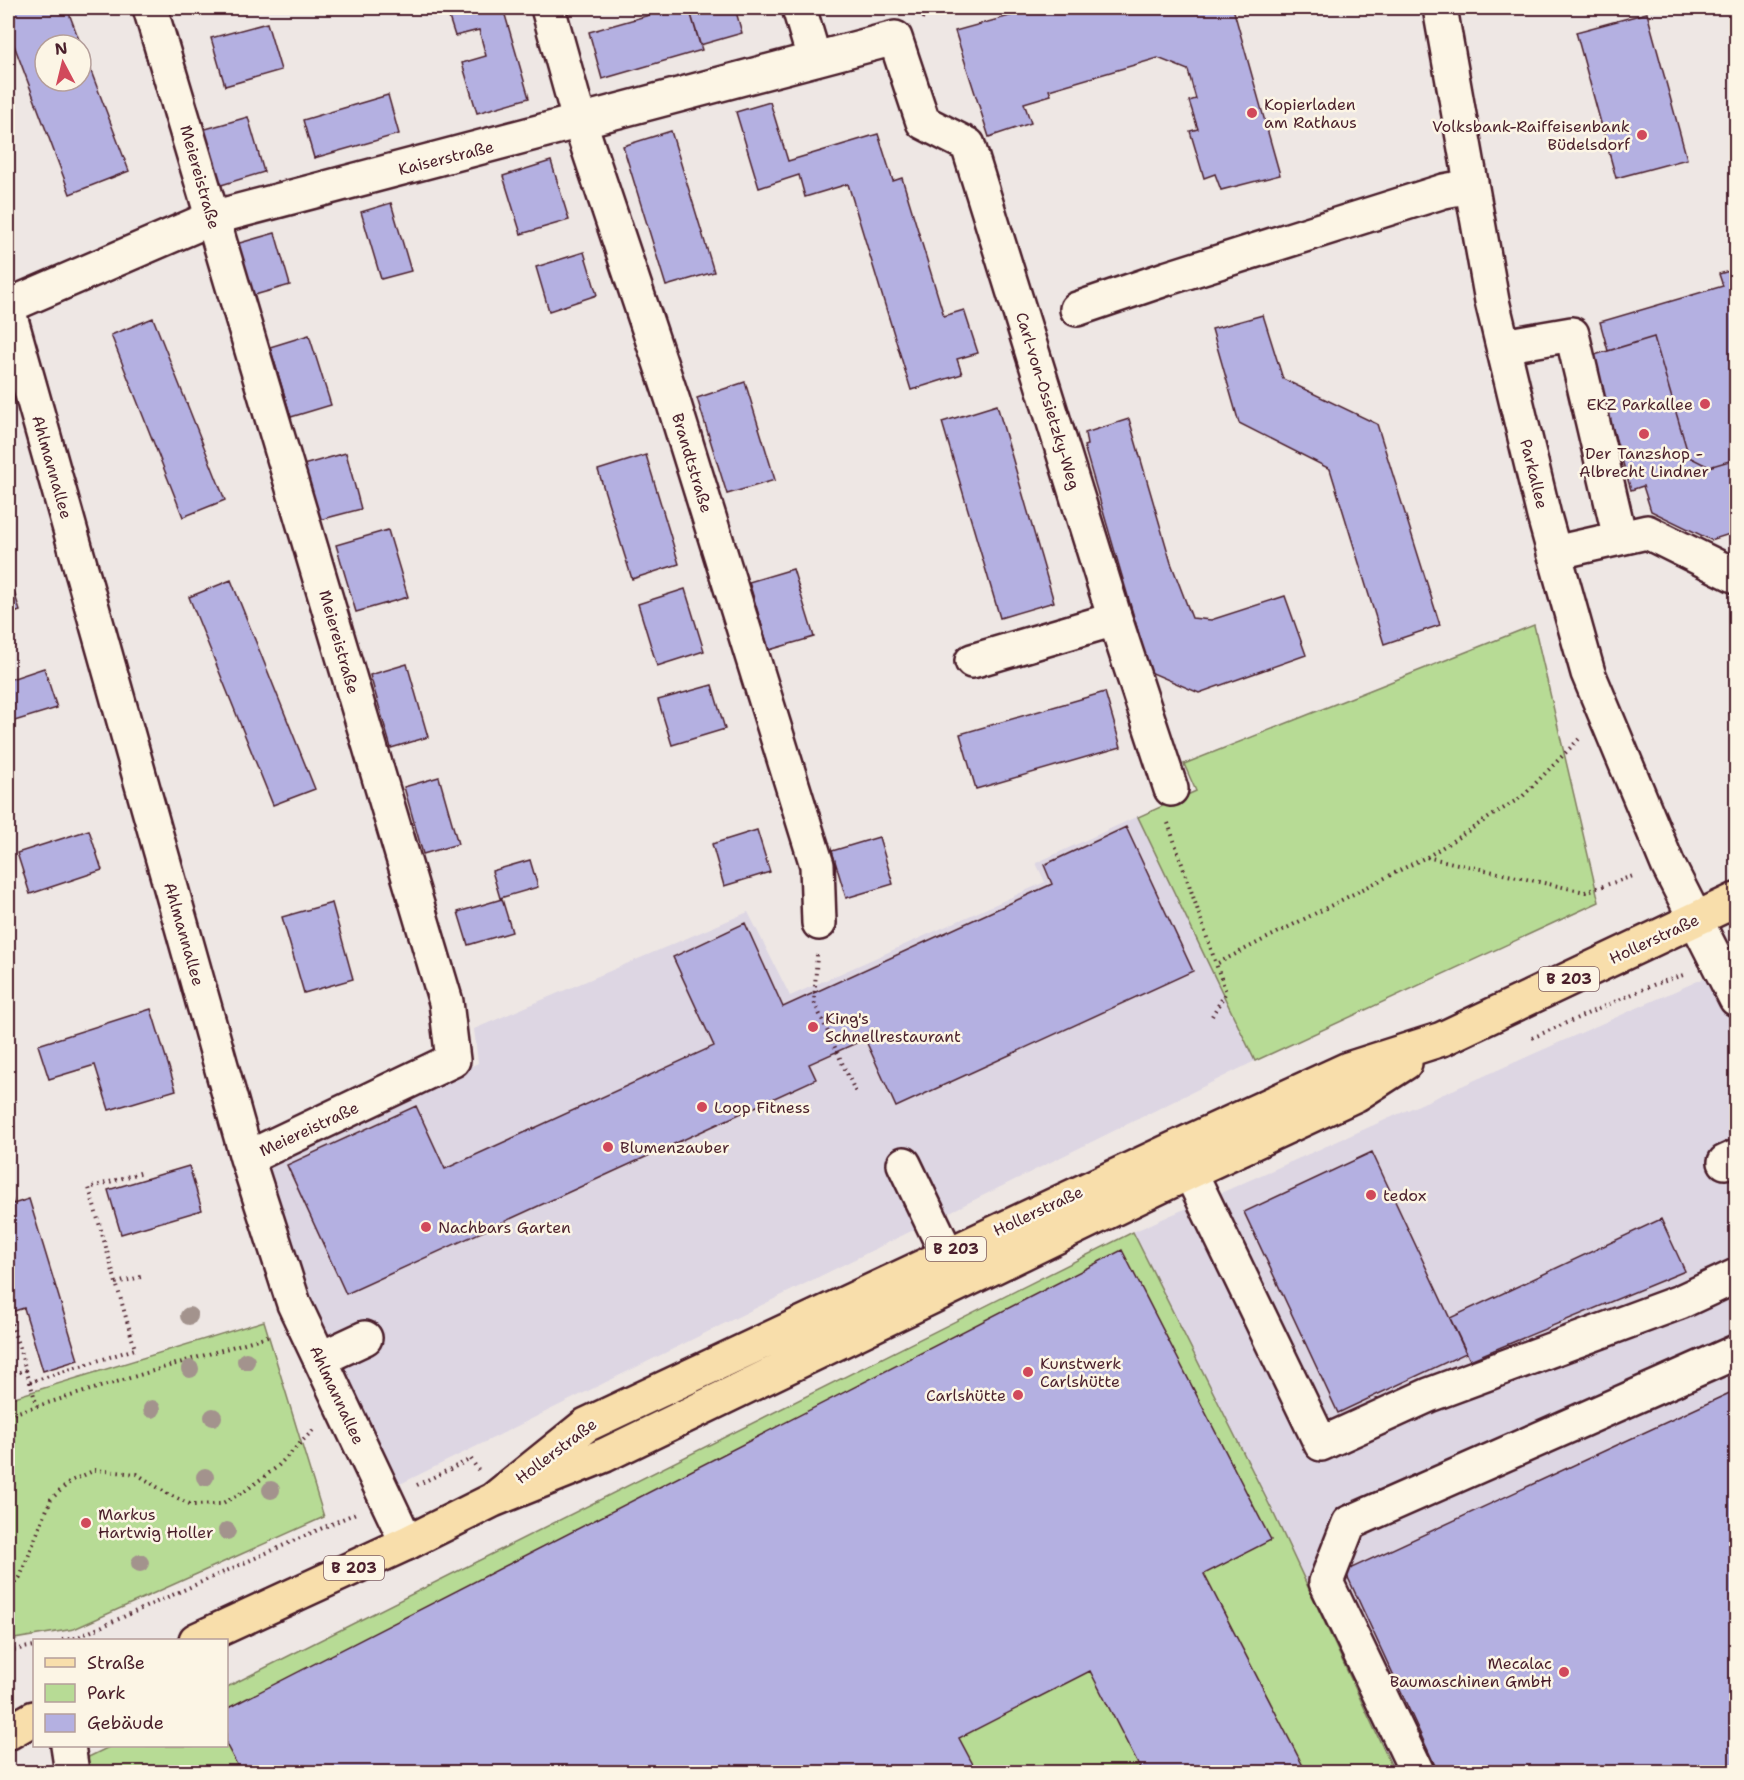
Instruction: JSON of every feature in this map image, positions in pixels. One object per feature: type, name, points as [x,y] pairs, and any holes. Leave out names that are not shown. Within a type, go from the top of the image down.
[{"type":"main road","name":"Hollerstraße","points":[[493,1500],[586,1425],[946,1253],[1348,1069],[1442,1039],[1737,900]]},
{"type":"main road","name":"Hollerstraße","points":[[200,1639],[407,1543],[493,1500],[605,1455],[1190,1172],[1357,1094],[1442,1039]]},
{"type":"main road","points":[[8,1733],[33,1719]]},
{"type":"street","name":"Meiereistraße","points":[[150,8],[446,1002],[453,1060],[247,1158]]},
{"type":"street","name":"Brandtstraße","points":[[548,8],[580,123],[673,401],[817,865],[819,922]]},
{"type":"street","points":[[799,8],[814,58]]},
{"type":"street","name":"Parkallee","points":[[1440,8],[1471,186],[1503,346],[1554,553],[1588,674],[1668,865],[1737,999]]},
{"type":"street","name":"Kaiserstraße","points":[[8,307],[212,218],[580,123],[895,38]]},
{"type":"street","name":"Carl-von-Ossietzky-Weg","points":[[895,38],[923,122],[968,145],[1115,619],[1172,789]]},
{"type":"street","points":[[1077,309],[1444,191],[1471,186]]},
{"type":"street","name":"Ahlmannallee","points":[[8,307],[247,1158],[294,1304],[407,1543]]},
{"type":"street","points":[[1503,346],[1572,334],[1620,538]]},
{"type":"street","points":[[1554,553],[1647,532],[1737,576]]},
{"type":"street","points":[[972,661],[1115,619]]},
{"type":"street","points":[[904,1164],[960,1283]]},
{"type":"street","points":[[1190,1172],[1321,1444],[1429,1395],[1680,1302],[1737,1276]]},
{"type":"street","points":[[320,1359],[364,1338]]},
{"type":"street","points":[[1417,1773],[1326,1581],[1349,1523],[1737,1352]]},
{"type":"street","points":[[68,1747],[72,1773]]},
{"type":"path","points":[[1216,964],[1426,857],[1523,796],[1605,713]]},
{"type":"path","points":[[1172,789],[1168,824],[1226,992],[1212,1016]]},
{"type":"path","points":[[1426,857],[1585,892],[1668,865]]},
{"type":"path","points":[[819,922],[814,1002],[857,1095]]},
{"type":"path","points":[[30,1382],[135,1349],[88,1188],[143,1172]]},
{"type":"path","points":[[116,1283],[145,1275]]},
{"type":"path","points":[[8,1313],[37,1406]]},
{"type":"path","points":[[8,1415],[303,1325]]},
{"type":"path","points":[[8,1376],[26,1370]]},
{"type":"path","points":[[8,1592],[20,1577],[51,1499],[71,1481],[95,1470],[137,1474],[168,1494],[192,1505],[221,1504],[245,1491],[277,1467],[340,1402]]},
{"type":"path","points":[[71,1639],[471,1459],[493,1500]]},
{"type":"path","points":[[8,1651],[33,1646]]},
{"type":"shaded area","points":[[1138,816],[1255,1061],[396,1486],[307,1299],[265,1165],[478,1063],[474,1029],[748,912],[790,996],[1045,882],[1036,863]]},
{"type":"shaded area","points":[[1736,964],[1736,1772],[1386,1772],[1393,1769],[1273,1512],[1133,1232]]},
{"type":"green space","points":[[1534,625],[1599,902],[1255,1061],[1138,817],[1196,791],[1184,764]]},
{"type":"green space","name":"Kunstwerk Carlshütte","points":[[1133,1232],[1273,1512],[1393,1769],[1386,1772],[58,1772],[109,1747],[228,1747],[228,1686]]},
{"type":"green space","points":[[264,1321],[324,1517],[74,1629],[8,1640],[8,1399]]},
{"type":"building","points":[[8,8],[67,8],[77,33],[33,33],[33,93],[93,93],[93,76],[129,171],[70,194],[8,29]]},
{"type":"building","points":[[446,8],[503,8],[529,98],[477,113],[462,63],[486,56],[479,30],[455,36]]},
{"type":"building","points":[[674,8],[689,8],[702,50],[602,79],[589,32]]},
{"type":"building","points":[[689,8],[735,8],[742,33],[700,45]]},
{"type":"building","points":[[1039,8],[1233,8],[1280,175],[1221,190],[1215,174],[1204,178],[1190,131],[1198,129],[1189,101],[1196,99],[1188,70],[1158,58],[1049,90],[1051,95],[1024,103],[1031,123],[989,137],[955,31]]},
{"type":"building","points":[[1647,13],[1687,159],[1616,178],[1576,32]]},
{"type":"building","points":[[267,23],[281,70],[225,86],[211,38]]},
{"type":"building","points":[[388,95],[399,134],[314,158],[303,120]]},
{"type":"building","points":[[770,102],[788,161],[878,134],[893,181],[902,178],[944,316],[964,310],[978,353],[957,359],[962,374],[911,390],[848,184],[805,197],[799,175],[759,188],[736,112]]},
{"type":"building","points":[[248,117],[264,172],[218,186],[202,130]]},
{"type":"building","points":[[671,131],[714,272],[666,286],[623,146]]},
{"type":"building","points":[[551,161],[569,220],[521,234],[503,176]]},
{"type":"building","points":[[391,203],[411,271],[381,279],[361,212]]},
{"type":"building","points":[[275,233],[290,285],[251,296],[236,244]]},
{"type":"building","points":[[584,252],[597,295],[549,311],[536,267]]},
{"type":"building","name":"EKZ Parkallee","points":[[1736,269],[1736,459],[1709,467],[1689,457],[1654,337],[1608,351],[1600,322],[1723,286],[1719,274]]},
{"type":"building","points":[[1263,315],[1283,379],[1377,424],[1440,625],[1384,644],[1330,469],[1239,423],[1212,329]]},
{"type":"building","points":[[153,318],[225,500],[183,517],[111,335]]},
{"type":"building","points":[[309,335],[331,405],[291,417],[270,347]]},
{"type":"building","points":[[1654,337],[1689,457],[1709,467],[1736,459],[1736,532],[1711,540],[1651,511],[1643,486],[1631,490],[1591,356]]},
{"type":"building","points":[[745,382],[775,480],[727,494],[697,398]]},
{"type":"building","points":[[997,405],[1054,602],[1000,618],[942,422]]},
{"type":"building","points":[[1129,419],[1171,563],[1192,618],[1211,620],[1285,596],[1306,655],[1199,693],[1150,672],[1084,446],[1087,445],[1085,433]]},
{"type":"building","points":[[346,453],[361,509],[319,520],[303,465]]},
{"type":"building","points":[[646,455],[679,564],[632,579],[598,470]]},
{"type":"building","points":[[388,530],[408,597],[356,612],[336,545]]},
{"type":"building","points":[[793,569],[814,637],[769,650],[749,582]]},
{"type":"building","points":[[8,572],[20,611],[8,615]]},
{"type":"building","points":[[231,580],[315,789],[273,805],[189,597]]},
{"type":"building","points":[[685,589],[704,651],[657,666],[638,604]]},
{"type":"building","points":[[407,664],[428,737],[391,748],[370,675]]},
{"type":"building","points":[[44,668],[57,708],[8,723],[8,680]]},
{"type":"building","points":[[712,685],[725,729],[672,745],[658,700]]},
{"type":"building","points":[[1105,692],[1121,747],[976,789],[960,734]]},
{"type":"building","points":[[439,777],[458,844],[423,854],[404,787]]},
{"type":"building","points":[[1126,827],[1193,971],[896,1107],[865,1039],[809,1064],[816,1079],[346,1294],[287,1165],[416,1106],[445,1169],[714,1046],[673,957],[745,923],[783,1007],[1052,884],[1044,865]]},
{"type":"building","points":[[89,830],[102,870],[30,894],[17,853]]},
{"type":"building","points":[[757,830],[770,872],[724,886],[712,844]]},
{"type":"building","points":[[879,837],[893,884],[846,898],[832,851]]},
{"type":"building","points":[[530,860],[538,887],[500,898],[492,871]]},
{"type":"building","points":[[502,899],[512,932],[468,945],[458,912]]},
{"type":"building","points":[[332,903],[353,979],[304,993],[282,917]]},
{"type":"building","points":[[151,1009],[176,1090],[109,1110],[95,1065],[49,1079],[38,1045]]},
{"type":"building","points":[[1372,1152],[1466,1353],[1338,1413],[1244,1212]]},
{"type":"building","points":[[189,1166],[202,1210],[121,1234],[108,1190]]},
{"type":"building","points":[[8,1187],[13,1204],[29,1199],[78,1360],[43,1371],[24,1308],[8,1313]]},
{"type":"building","points":[[1661,1219],[1685,1271],[1470,1360],[1450,1318]]},
{"type":"building","name":"Kunstwerk Carlshütte","points":[[1122,1250],[1271,1540],[1204,1574],[1304,1768],[1296,1772],[1142,1772],[1090,1671],[959,1738],[977,1772],[241,1772],[228,1747],[228,1708]]},
{"type":"building","name":"Mecalac Baumaschinen GmbH","points":[[1736,1390],[1736,1772],[1438,1772],[1345,1571]]},
{"type":"place","name":"Kopierladen am Rathaus","points":[[1252,113]]},
{"type":"place","name":"Volksbank-Raiffeisenbank Büdelsdorf","points":[[1642,135]]},
{"type":"place","name":"EKZ Parkallee","points":[[1705,404]]},
{"type":"place","name":"Der Tanzshop - Albrecht Lindner","points":[[1644,434]]},
{"type":"place","name":"King's Schnellrestaurant","points":[[813,1027]]},
{"type":"place","name":"Loop Fitness","points":[[702,1107]]},
{"type":"place","name":"Blumenzauber","points":[[608,1147]]},
{"type":"place","name":"tedox","points":[[1371,1195]]},
{"type":"place","name":"Nachbars Garten","points":[[426,1227]]},
{"type":"place","name":"Kunstwerk Carlshütte","points":[[1028,1372]]},
{"type":"place","name":"Carlshütte","points":[[1018,1395]]},
{"type":"place","name":"Markus Hartwig Holler","points":[[86,1523]]},
{"type":"place","name":"Mecalac Baumaschinen GmbH","points":[[1564,1672]]}]
